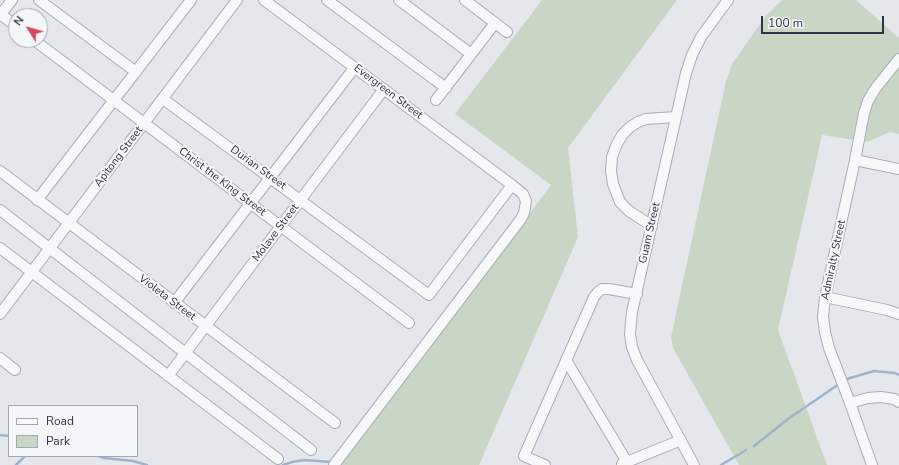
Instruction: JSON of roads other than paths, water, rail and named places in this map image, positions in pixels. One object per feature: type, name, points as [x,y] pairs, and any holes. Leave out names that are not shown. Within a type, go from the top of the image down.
[{"type":"street","points":[[0,14],[12,0]]},
{"type":"street","points":[[39,0],[136,72]]},
{"type":"street","points":[[37,200],[191,0]]},
{"type":"street","name":"Apitong Street","points":[[0,314],[237,0]]},
{"type":"street","name":"Evergreen Street","points":[[264,0],[512,185],[523,194],[526,201],[524,213],[521,219],[334,465]]},
{"type":"street","points":[[327,0],[446,88]]},
{"type":"street","points":[[399,0],[471,54]]},
{"type":"street","points":[[465,0],[508,32]]},
{"type":"street","name":"Guam Street","points":[[694,465],[637,360],[632,347],[630,334],[636,294],[686,73],[692,55],[705,32],[728,0]]},
{"type":"street","points":[[436,100],[495,23]]},
{"type":"street","name":"Christ the King Street","points":[[45,48],[409,323]]},
{"type":"street","name":"Admiralty Street","points":[[872,465],[829,348],[823,317],[864,113],[868,101],[875,89],[899,59]]},
{"type":"street","points":[[174,303],[355,67]]},
{"type":"street","name":"Molave Street","points":[[168,376],[384,89]]},
{"type":"street","name":"Durian Street","points":[[163,99],[271,177],[429,295],[512,185]]},
{"type":"street","points":[[652,226],[629,211],[620,202],[613,184],[611,171],[612,157],[622,135],[630,127],[646,118],[676,117]]},
{"type":"street","points":[[855,160],[899,169]]},
{"type":"street","name":"Violeta Street","points":[[0,171],[68,224],[335,423]]},
{"type":"street","points":[[0,210],[311,450]]},
{"type":"street","points":[[0,248],[278,460]]},
{"type":"street","points":[[545,465],[524,456],[594,297],[598,292],[609,289],[636,294]]},
{"type":"street","points":[[826,297],[899,314]]},
{"type":"street","points":[[0,358],[15,370]]},
{"type":"street","points":[[566,360],[623,464],[681,440]]},
{"type":"street","points":[[850,403],[868,398],[881,397],[894,399],[899,402]]},
{"type":"waterway","points":[[845,380],[874,371],[895,373],[899,375]]},
{"type":"waterway","points":[[754,446],[788,419],[839,384]]},
{"type":"waterway","points":[[0,435],[8,436]]},
{"type":"waterway","points":[[721,465],[746,450]]},
{"type":"waterway","points":[[16,465],[24,457]]},
{"type":"waterway","points":[[101,457],[133,461],[147,465]]},
{"type":"waterway","points":[[283,465],[304,460],[331,462]]}]
